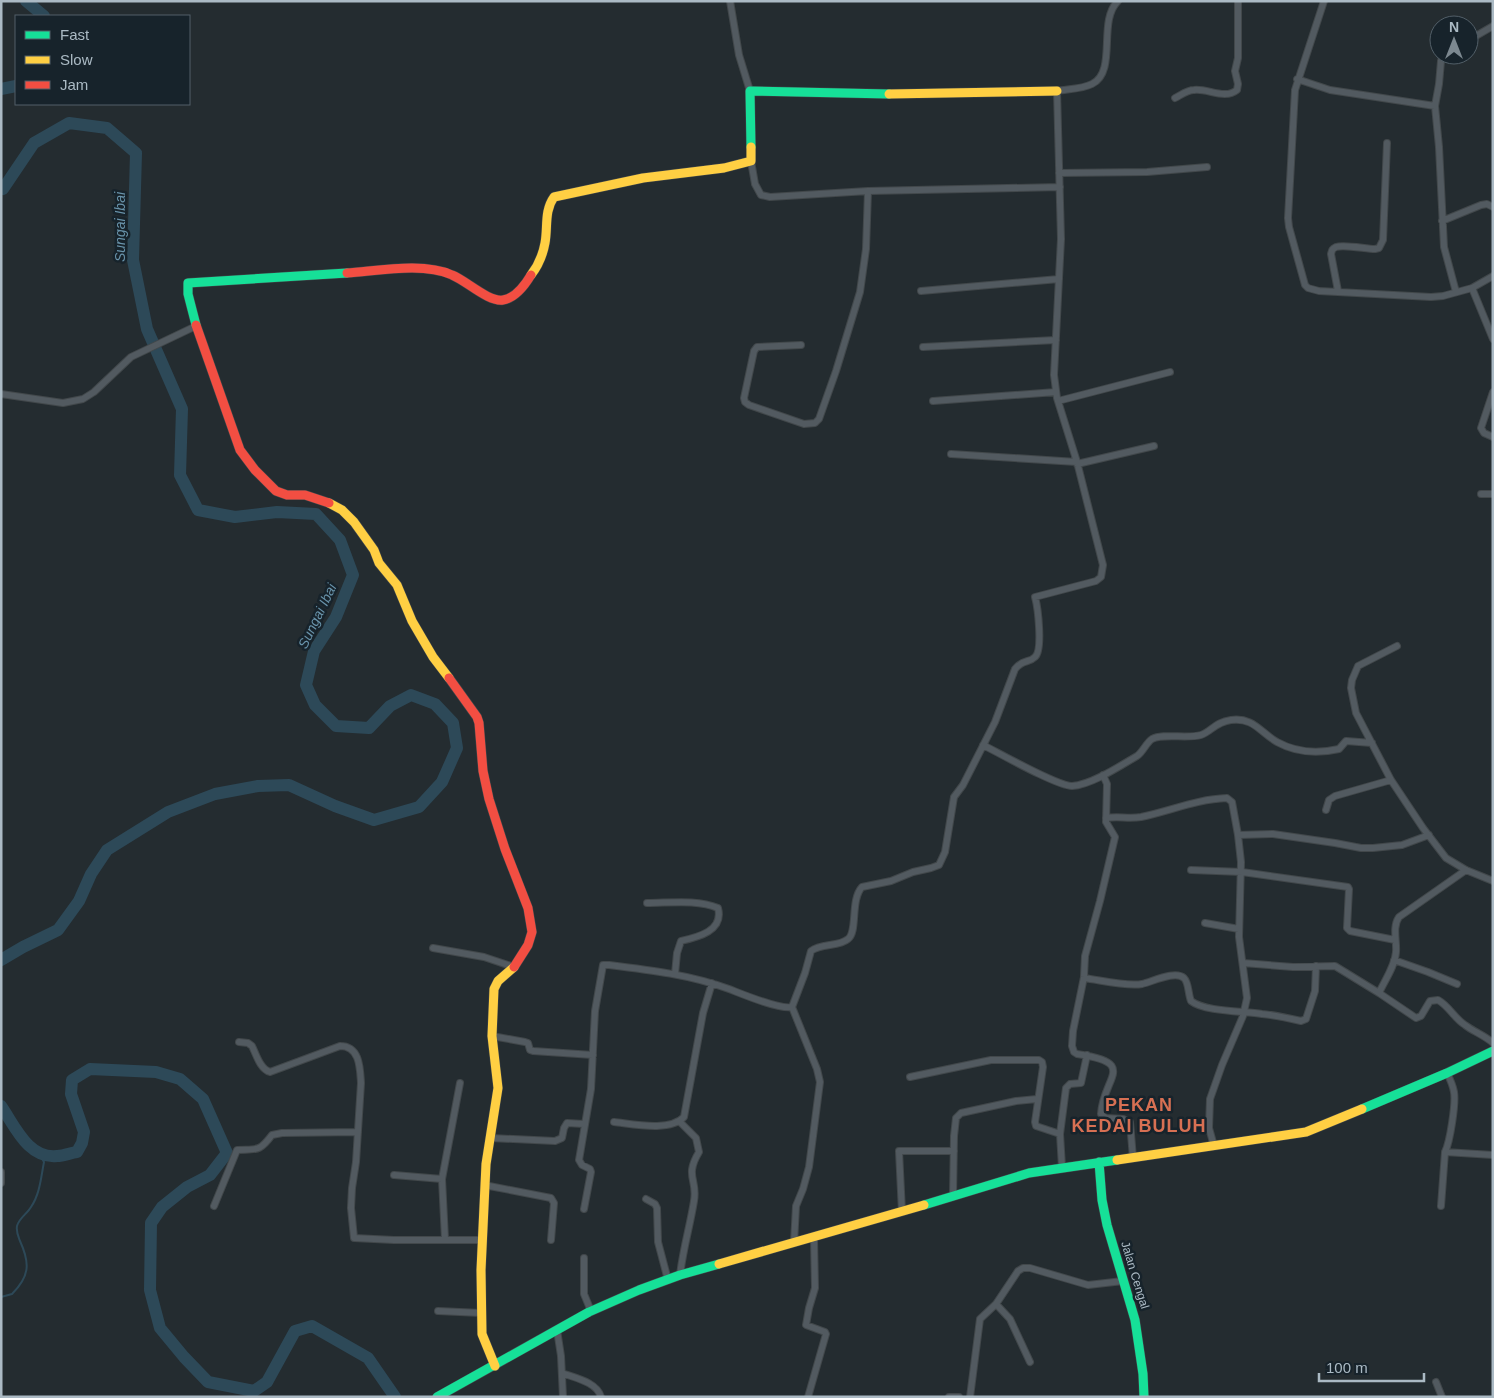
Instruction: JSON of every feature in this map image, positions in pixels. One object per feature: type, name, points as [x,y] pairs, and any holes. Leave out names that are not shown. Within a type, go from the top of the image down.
[{"type":"street","points":[[730,1],[739,55],[750,90],[751,161],[757,190],[761,195],[1060,187]]},
{"type":"street","points":[[750,90],[895,94],[1057,91],[1091,84],[1100,75],[1105,64],[1110,12],[1118,1]]},
{"type":"street","points":[[1175,98],[1191,90],[1231,94],[1237,90],[1238,84],[1235,71],[1238,58],[1238,1]]},
{"type":"street","points":[[1324,1],[1294,96],[1289,227],[1305,285],[1312,290],[1414,297],[1443,296],[1472,288],[1493,276]]},
{"type":"street","points":[[1479,34],[1493,26]]},
{"type":"street","points":[[1441,65],[1435,106],[1439,147],[1442,221],[1444,247],[1456,292]]},
{"type":"street","points":[[1298,79],[1330,90],[1435,106]]},
{"type":"street","points":[[794,1243],[796,1206],[809,1167],[820,1082],[818,1070],[792,1007],[805,973],[810,951],[818,947],[847,940],[852,935],[856,896],[862,887],[891,881],[939,864],[945,852],[954,797],[963,785],[995,722],[1015,669],[1020,663],[1033,659],[1038,653],[1038,607],[1035,597],[1096,582],[1103,572],[1103,565],[1077,463],[1058,401],[1054,375],[1061,239],[1057,91]]},
{"type":"street","points":[[1338,292],[1331,254],[1332,250],[1336,247],[1375,250],[1379,248],[1383,240],[1387,143]]},
{"type":"street","points":[[495,1366],[482,1334],[481,1313],[484,1185],[498,1088],[492,1036],[495,984],[514,967],[524,952],[532,932],[530,913],[505,849],[489,799],[480,730],[476,717],[428,648],[412,621],[397,585],[379,563],[374,550],[354,522],[342,510],[332,504],[304,495],[287,495],[276,491],[255,470],[240,450],[196,326],[188,294],[188,283],[427,268],[451,274],[492,298],[504,301],[515,295],[539,261],[545,246],[549,205],[554,197],[643,178],[724,168],[751,161]]},
{"type":"street","points":[[1059,173],[1147,172],[1207,168]]},
{"type":"street","points":[[801,345],[757,348],[754,351],[744,398],[745,402],[749,405],[810,425],[819,419],[860,292],[866,249],[868,192]]},
{"type":"street","points":[[1442,221],[1481,205],[1493,206]]},
{"type":"street","points":[[920,292],[1059,279]]},
{"type":"street","points":[[1472,288],[1493,338]]},
{"type":"street","points":[[1,394],[64,403],[83,399],[94,392],[131,357],[142,350],[196,326]]},
{"type":"street","points":[[923,347],[1056,340]]},
{"type":"street","points":[[1058,401],[1170,372]]},
{"type":"street","points":[[933,401],[1056,392]]},
{"type":"street","points":[[1493,392],[1481,428],[1484,433],[1493,437]]},
{"type":"street","points":[[951,454],[1077,463],[1154,446]]},
{"type":"street","points":[[1481,494],[1493,494]]},
{"type":"street","points":[[1397,646],[1358,666],[1351,688],[1356,714],[1391,780],[1446,858],[1466,870],[1493,881]]},
{"type":"street","points":[[983,745],[1062,785],[1074,786],[1103,775],[1139,754],[1150,740],[1160,737],[1200,735],[1218,723],[1230,720],[1243,720],[1251,723],[1278,742],[1311,753],[1339,749],[1346,741],[1372,743]]},
{"type":"street","points":[[1103,775],[1107,784],[1106,818],[1115,837],[1086,951],[1084,978],[1073,1031],[1072,1046],[1074,1052],[1106,1060],[1113,1068],[1112,1079],[1101,1114],[1106,1118],[1123,1119],[1130,1122],[1133,1158]]},
{"type":"street","points":[[1326,810],[1329,800],[1335,796],[1391,780]]},
{"type":"street","points":[[1106,818],[1140,817],[1206,800],[1227,798],[1232,802],[1242,872],[1239,929],[1247,998],[1244,1013],[1210,1099],[1209,1128],[1214,1146]]},
{"type":"street","points":[[1238,835],[1273,834],[1361,848],[1373,848],[1402,845],[1429,835]]},
{"type":"street","points":[[1191,870],[1242,872],[1348,887],[1347,928],[1350,931],[1395,940]]},
{"type":"street","points":[[1379,993],[1394,960],[1396,924],[1399,917],[1466,870]]},
{"type":"street","points":[[647,903],[697,903],[718,908],[720,914],[712,930],[700,936],[681,941],[677,953],[675,974]]},
{"type":"street","points":[[1205,923],[1239,929]]},
{"type":"street","points":[[432,948],[484,957],[514,967]]},
{"type":"street","points":[[1394,960],[1457,984]]},
{"type":"street","points":[[1243,963],[1293,967],[1335,966],[1416,1018],[1421,1016],[1430,1002],[1438,1000],[1465,1026],[1482,1034],[1493,1043]]},
{"type":"street","points":[[584,1209],[591,1172],[579,1160],[591,1088],[595,1011],[603,966],[609,964],[675,974],[712,983],[785,1008],[792,1007]]},
{"type":"street","points":[[1084,978],[1136,985],[1167,976],[1180,976],[1187,982],[1189,997],[1194,1003],[1244,1013],[1264,1014],[1301,1021],[1308,1015],[1315,991],[1316,966]]},
{"type":"street","points":[[614,1122],[652,1126],[674,1124],[680,1122],[684,1117],[703,1013],[712,983]]},
{"type":"street","points":[[492,1036],[528,1043],[530,1050],[533,1051],[593,1055]]},
{"type":"street","points":[[239,1042],[248,1043],[252,1046],[263,1068],[270,1072],[340,1046],[352,1048],[358,1063],[361,1083],[351,1208],[354,1238],[482,1240]]},
{"type":"street","points":[[437,1397],[591,1311],[680,1275],[902,1212],[1014,1176],[1062,1167],[1306,1132],[1447,1073],[1493,1051]]},
{"type":"street","points":[[1062,1167],[1060,1134],[1066,1088],[1070,1084],[1081,1083],[1087,1055]]},
{"type":"street","points":[[910,1076],[991,1060],[1039,1060],[1042,1062],[1043,1067],[1036,1126],[1060,1134]]},
{"type":"street","points":[[1441,1206],[1445,1152],[1448,1145],[1455,1100],[1447,1073]]},
{"type":"street","points":[[445,1239],[442,1179],[460,1083]]},
{"type":"street","points":[[953,1196],[956,1118],[961,1113],[1016,1101],[1038,1099]]},
{"type":"street","points":[[680,1122],[696,1138],[699,1152],[694,1161],[691,1174],[694,1200],[680,1275]]},
{"type":"street","points":[[491,1138],[555,1141],[562,1138],[567,1123],[584,1124]]},
{"type":"street","points":[[214,1206],[237,1150],[264,1146],[272,1135],[282,1133],[358,1132]]},
{"type":"street","points":[[902,1212],[900,1151],[954,1151]]},
{"type":"street","points":[[1445,1152],[1493,1155]]},
{"type":"street","name":"Jalan Cengal","points":[[1099,1162],[1103,1208],[1135,1320],[1143,1374],[1144,1397]]},
{"type":"street","points":[[1,1172],[1,1183]]},
{"type":"street","points":[[394,1175],[442,1179]]},
{"type":"street","points":[[484,1185],[551,1198],[554,1203],[551,1240]]},
{"type":"street","points":[[646,1199],[655,1204],[657,1208],[658,1242],[668,1280]]},
{"type":"street","points":[[808,1397],[826,1334],[806,1325],[815,1288],[814,1238]]},
{"type":"street","points":[[584,1258],[584,1294],[591,1311]]},
{"type":"street","points":[[970,1397],[980,1319],[996,1304],[1018,1271],[1026,1267],[1088,1285],[1123,1281]]},
{"type":"street","points":[[996,1304],[1010,1319],[1030,1362]]},
{"type":"street","points":[[438,1311],[481,1313]]},
{"type":"street","points":[[557,1330],[563,1397]]},
{"type":"street","points":[[562,1373],[593,1386],[600,1392],[601,1397]]},
{"type":"street","points":[[1436,1382],[1442,1397]]},
{"type":"street","points":[[949,1397],[959,1397]]},
{"type":"waterway","name":"Sungai Ibai","points":[[26,1],[43,15]]},
{"type":"waterway","name":"Sungai Ibai","points":[[1,89],[15,86]]},
{"type":"waterway","name":"Sungai Ibai","points":[[1,188],[3,189],[34,143],[69,123],[107,128],[136,153],[133,260],[147,329],[182,409],[180,475],[198,510],[235,517],[277,512],[316,514],[340,540],[353,575],[336,617],[314,651],[306,685],[315,705],[336,726],[369,728],[390,706],[411,695],[435,704],[453,723],[457,748],[442,782],[419,807],[374,820],[335,806],[289,785],[258,786],[215,794],[168,812],[107,850],[91,874],[79,901],[58,930],[1,960]]},
{"type":"waterway","name":"Sungai Ibai","points":[[1,1106],[23,1140],[30,1147],[47,1156],[62,1156],[77,1152],[82,1143],[84,1132],[71,1094],[72,1080],[90,1069],[156,1072],[180,1079],[203,1099],[227,1153],[210,1175],[187,1187],[162,1207],[151,1223],[150,1290],[160,1328],[208,1382],[254,1391],[267,1382],[295,1331],[312,1326],[368,1358],[395,1397]]},
{"type":"waterway","points":[[1,1297],[12,1294],[25,1275],[26,1256],[17,1234],[17,1226],[31,1207],[38,1191],[44,1162],[39,1154]]},
{"type":"traffic: fast","points":[[751,147],[750,91],[889,94]]},
{"type":"traffic: fast","points":[[196,325],[188,294],[188,283],[347,273]]},
{"type":"traffic: fast","points":[[1362,1109],[1493,1051]]},
{"type":"traffic: fast","points":[[924,1205],[1029,1173],[1117,1160]]},
{"type":"traffic: fast","points":[[1099,1162],[1102,1200],[1107,1225],[1135,1320],[1143,1374],[1144,1397]]},
{"type":"traffic: fast","points":[[437,1397],[589,1312],[639,1290],[680,1275],[719,1264]]},
{"type":"traffic: slow","points":[[889,94],[1057,91]]},
{"type":"traffic: slow","points":[[531,275],[543,251],[549,208],[554,197],[643,178],[724,168],[751,161],[751,147]]},
{"type":"traffic: slow","points":[[329,503],[342,510],[354,522],[374,550],[379,563],[397,585],[412,621],[433,657],[449,678]]},
{"type":"traffic: slow","points":[[495,1366],[482,1334],[481,1270],[486,1164],[498,1088],[492,1036],[494,989],[498,981],[514,967]]},
{"type":"traffic: slow","points":[[1117,1160],[1306,1132],[1362,1109]]},
{"type":"traffic: slow","points":[[719,1264],[924,1205]]},
{"type":"traffic: jam","points":[[347,273],[400,268],[440,271],[458,278],[497,300],[512,297],[523,287],[531,275]]},
{"type":"traffic: jam","points":[[196,325],[240,450],[255,470],[276,491],[287,495],[305,495],[329,503]]},
{"type":"traffic: jam","points":[[449,678],[477,717],[483,771],[489,799],[505,849],[528,908],[532,932],[528,945],[514,967]]},
{"type":"district","name":"PEKAN KEDAI BULUH","points":[[1139,1115]]}]
